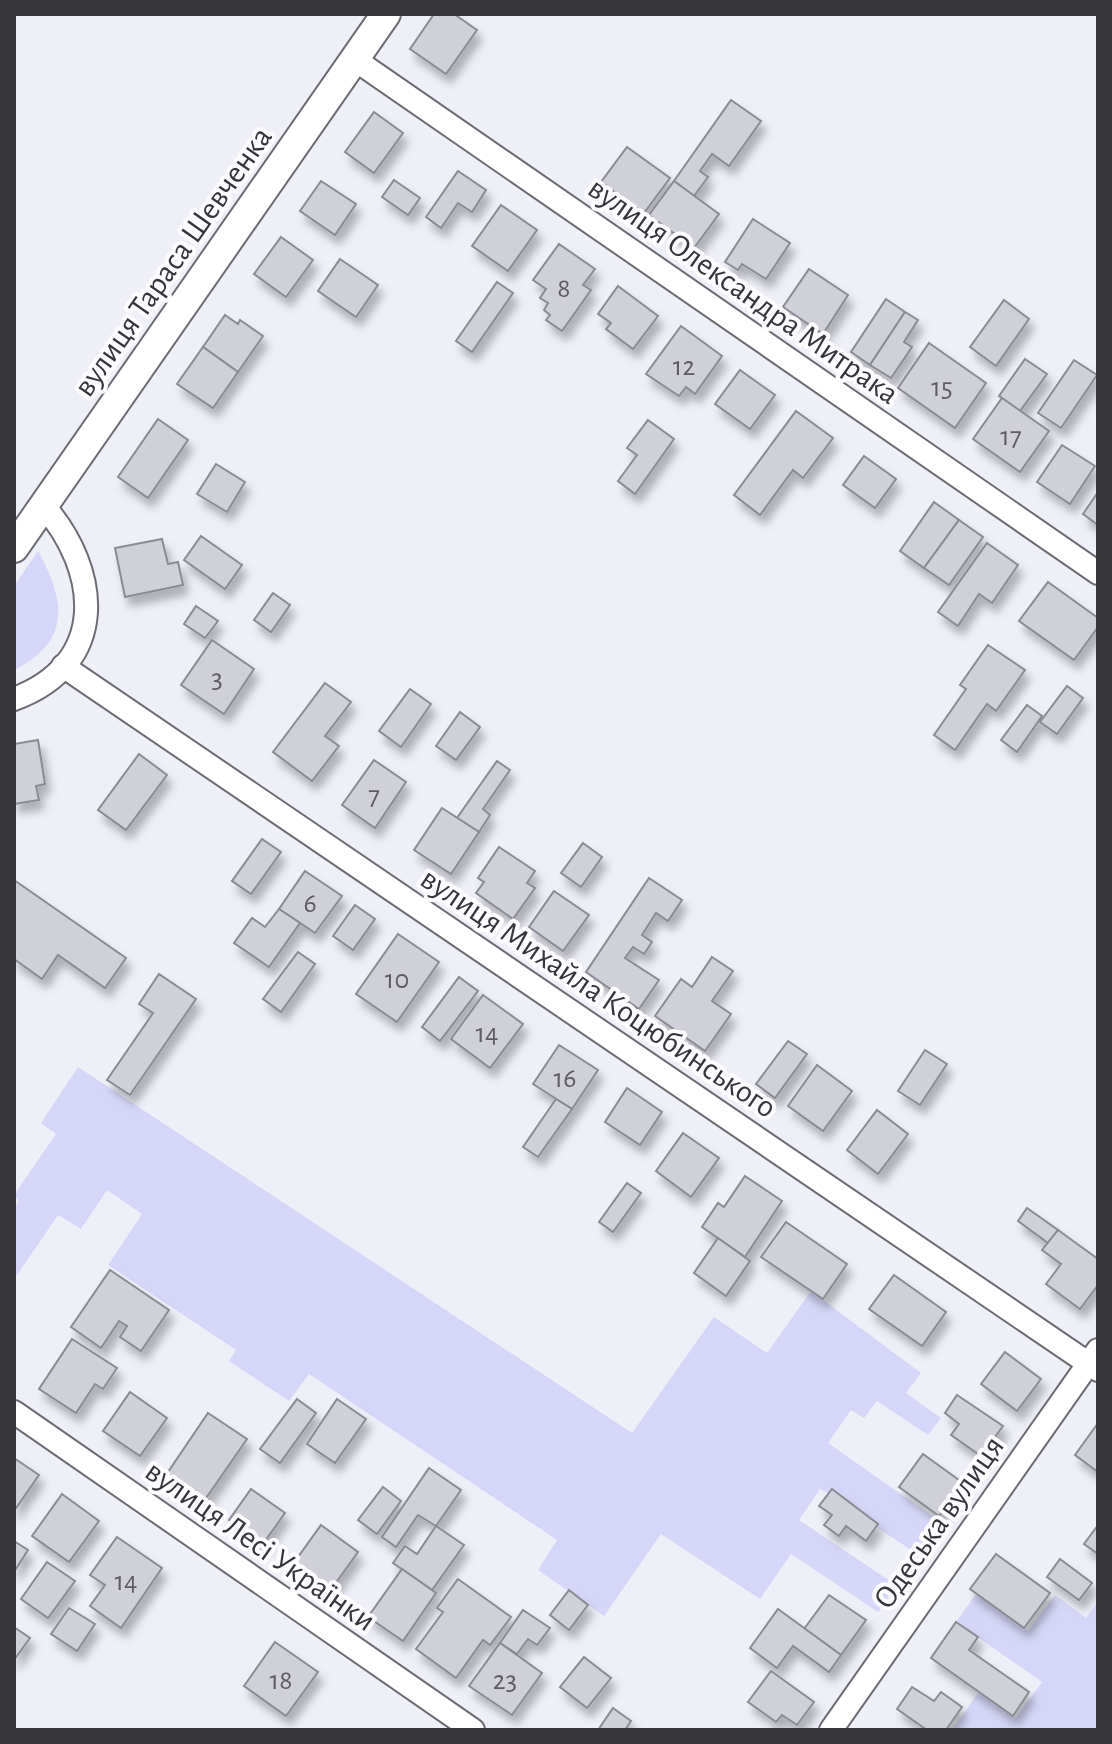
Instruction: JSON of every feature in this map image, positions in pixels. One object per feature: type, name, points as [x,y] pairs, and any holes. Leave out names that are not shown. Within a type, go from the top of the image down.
[{"type":"street","name":"вулиця Тараса Шевченка","points":[[14,548],[386,14]]},
{"type":"street","name":"вулиця Олександра Митрака","points":[[354,59],[1098,573]]},
{"type":"street","points":[[14,699],[33,692],[63,666],[78,641],[87,612],[87,587],[78,555],[64,529],[43,505]]},
{"type":"street","name":"вулиця Михайла Коцюбинського","points":[[63,666],[1095,1362]]},
{"type":"street","name":"Одеська вулиця","points":[[831,1730],[1095,1362]]},
{"type":"street","name":"вулиця Лесі Українки","points":[[14,1412],[473,1730]]},
{"type":"shaded area","points":[[38,551],[54,586],[58,618],[46,646],[33,659],[14,670],[14,586]]},
{"type":"shaded area","points":[[78,1067],[632,1433],[714,1317],[767,1353],[811,1291],[921,1373],[906,1393],[941,1418],[928,1435],[877,1401],[864,1418],[851,1410],[828,1443],[942,1523],[919,1555],[876,1527],[878,1524],[832,1489],[828,1493],[820,1489],[799,1520],[896,1585],[878,1612],[791,1554],[760,1599],[661,1534],[604,1616],[538,1570],[557,1540],[309,1374],[289,1401],[229,1361],[236,1350],[108,1265],[142,1214],[107,1190],[81,1229],[58,1215],[17,1275],[14,1273],[14,1209],[19,1201],[14,1195],[56,1134],[41,1123]]},
{"type":"shaded area","points":[[976,1594],[1028,1631],[1055,1595],[1086,1618],[1098,1602],[1098,1730],[952,1730],[978,1693],[1016,1718],[1042,1682],[956,1622]]},
{"type":"building","points":[[434,14],[454,14],[477,30],[446,74],[410,49]]},
{"type":"building","points":[[731,100],[761,121],[729,166],[712,154],[700,171],[708,177],[694,196],[674,181]]},
{"type":"building","points":[[374,112],[403,133],[374,173],[345,152]]},
{"type":"building","points":[[627,147],[670,178],[644,213],[601,182]]},
{"type":"building","points":[[458,171],[486,190],[472,212],[458,203],[441,228],[426,217]]},
{"type":"building","points":[[394,180],[420,198],[408,215],[382,197]]},
{"type":"building","points":[[321,181],[356,204],[335,235],[300,211]]},
{"type":"building","points":[[674,181],[719,214],[694,248],[649,215]]},
{"type":"building","points":[[501,205],[537,230],[508,271],[472,246]]},
{"type":"building","points":[[753,219],[790,243],[766,279],[742,264],[738,270],[725,262]]},
{"type":"building","points":[[281,237],[313,260],[286,297],[254,274]]},
{"type":"building","points":[[559,244],[595,269],[583,285],[591,290],[562,331],[546,320],[550,315],[544,310],[548,303],[540,298],[546,289],[533,280]]},
{"type":"building","points":[[340,259],[378,285],[356,317],[318,291]]},
{"type":"building","points":[[809,269],[848,295],[823,334],[783,307]]},
{"type":"building","points":[[497,282],[513,293],[472,352],[456,341]]},
{"type":"building","points":[[618,286],[658,316],[633,349],[606,329],[611,323],[598,314]]},
{"type":"building","points":[[886,299],[905,312],[870,365],[851,352]]},
{"type":"building","points":[[1004,300],[1029,319],[996,366],[970,347]]},
{"type":"building","points":[[905,312],[918,320],[904,342],[912,347],[891,378],[870,365]]},
{"type":"building","points":[[225,315],[238,324],[240,320],[263,336],[238,372],[203,347]]},
{"type":"building","points":[[681,326],[722,356],[695,394],[686,387],[679,396],[646,374]]},
{"type":"building","points":[[929,343],[986,383],[955,428],[898,388]]},
{"type":"building","points":[[203,347],[238,372],[213,408],[177,384]]},
{"type":"building","points":[[1025,359],[1047,374],[1020,411],[999,396]]},
{"type":"building","points":[[1074,360],[1097,375],[1061,428],[1038,413]]},
{"type":"building","points":[[740,370],[775,395],[750,429],[715,404]]},
{"type":"building","points":[[1002,398],[1049,431],[1020,472],[973,439]]},
{"type":"building","points":[[796,411],[833,438],[803,478],[793,470],[760,515],[734,495]]},
{"type":"building","points":[[158,419],[188,440],[148,498],[118,477]]},
{"type":"building","points":[[648,420],[674,439],[635,494],[618,481],[637,455],[627,448]]},
{"type":"building","points":[[1062,445],[1095,466],[1070,504],[1037,482]]},
{"type":"building","points":[[864,456],[896,479],[875,508],[843,485]]},
{"type":"building","points":[[216,464],[245,482],[227,512],[197,494]]},
{"type":"building","points":[[1098,492],[1098,525],[1083,514]]},
{"type":"building","points":[[934,502],[959,520],[924,568],[900,551]]},
{"type":"building","points":[[959,520],[983,537],[949,585],[924,568]]},
{"type":"building","points":[[201,536],[242,565],[225,589],[184,560]]},
{"type":"building","points":[[162,539],[168,564],[178,562],[183,585],[125,597],[115,548]]},
{"type":"building","points":[[987,543],[1018,565],[992,603],[979,594],[958,626],[938,612]]},
{"type":"building","points":[[1048,582],[1098,618],[1098,627],[1074,660],[1019,621]]},
{"type":"building","points":[[273,593],[290,605],[271,632],[254,620]]},
{"type":"building","points":[[196,606],[218,621],[205,638],[184,624]]},
{"type":"building","points":[[212,640],[254,669],[224,714],[181,685]]},
{"type":"building","points":[[988,645],[1025,670],[996,711],[987,704],[955,750],[934,735],[966,689],[960,685]]},
{"type":"building","points":[[325,683],[351,702],[325,736],[339,746],[312,781],[273,752]]},
{"type":"building","points":[[1067,686],[1083,698],[1057,734],[1040,722]]},
{"type":"building","points":[[410,689],[431,704],[401,747],[379,731]]},
{"type":"building","points":[[1027,705],[1042,716],[1017,752],[1001,740]]},
{"type":"building","points":[[460,712],[480,727],[456,760],[436,746]]},
{"type":"building","points":[[38,740],[45,784],[36,786],[39,800],[14,804],[14,744]]},
{"type":"building","points":[[139,754],[167,775],[126,830],[98,810]]},
{"type":"building","points":[[374,760],[406,782],[375,828],[342,805]]},
{"type":"building","points":[[497,761],[510,770],[483,809],[490,815],[479,832],[457,818]]},
{"type":"building","points":[[442,808],[479,832],[451,874],[414,850]]},
{"type":"building","points":[[262,839],[281,852],[251,894],[232,881]]},
{"type":"building","points":[[583,843],[602,857],[581,887],[561,873]]},
{"type":"building","points":[[499,847],[535,871],[527,883],[535,888],[513,919],[476,893],[484,882],[478,878]]},
{"type":"building","points":[[305,871],[342,896],[315,933],[279,909]]},
{"type":"building","points":[[649,878],[682,900],[668,921],[656,913],[642,935],[652,942],[644,954],[633,947],[625,958],[659,980],[639,1009],[586,972]]},
{"type":"building","points":[[14,880],[126,958],[105,988],[58,955],[42,979],[14,959]]},
{"type":"building","points":[[554,891],[589,915],[563,951],[529,927]]},
{"type":"building","points":[[355,905],[375,919],[353,950],[333,936]]},
{"type":"building","points":[[279,909],[300,923],[269,967],[234,943],[252,918],[265,927]]},
{"type":"building","points":[[398,934],[439,962],[397,1022],[356,994]]},
{"type":"building","points":[[298,952],[315,964],[281,1012],[263,999]]},
{"type":"building","points":[[712,957],[733,971],[712,1001],[731,1014],[705,1051],[655,1016],[681,979],[692,987]]},
{"type":"building","points":[[159,974],[196,999],[130,1095],[107,1080],[153,1013],[139,1004]]},
{"type":"building","points":[[459,977],[478,991],[440,1041],[422,1027]]},
{"type":"building","points":[[483,995],[523,1024],[490,1068],[451,1039]]},
{"type":"building","points":[[788,1041],[807,1054],[775,1098],[756,1084]]},
{"type":"building","points":[[559,1045],[598,1070],[572,1109],[533,1084]]},
{"type":"building","points":[[925,1050],[947,1064],[920,1105],[898,1091]]},
{"type":"building","points":[[817,1065],[852,1091],[823,1131],[788,1106]]},
{"type":"building","points":[[627,1088],[662,1112],[640,1145],[605,1122]]},
{"type":"building","points":[[556,1099],[572,1109],[538,1157],[523,1147]]},
{"type":"building","points":[[877,1110],[908,1134],[878,1174],[847,1150]]},
{"type":"building","points":[[683,1133],[719,1158],[691,1197],[656,1171]]},
{"type":"building","points":[[745,1176],[782,1201],[745,1257],[702,1227],[718,1203],[724,1207]]},
{"type":"building","points":[[627,1183],[641,1193],[613,1232],[599,1222]]},
{"type":"building","points":[[1027,1208],[1058,1230],[1048,1243],[1018,1221]]},
{"type":"building","points":[[786,1222],[847,1264],[823,1299],[761,1257]]},
{"type":"building","points":[[1058,1230],[1098,1259],[1098,1285],[1080,1309],[1046,1284],[1061,1264],[1042,1250]]},
{"type":"building","points":[[718,1238],[750,1261],[726,1296],[694,1273]]},
{"type":"building","points":[[110,1270],[169,1310],[141,1351],[120,1337],[127,1326],[119,1321],[101,1348],[71,1327]]},
{"type":"building","points":[[894,1275],[946,1312],[922,1346],[869,1309]]},
{"type":"building","points":[[72,1339],[117,1368],[103,1389],[95,1384],[76,1413],[39,1389]]},
{"type":"building","points":[[1005,1352],[1041,1379],[1017,1411],[981,1384]]},
{"type":"building","points":[[130,1392],[167,1418],[140,1456],[103,1431]]},
{"type":"building","points":[[957,1395],[1003,1426],[981,1456],[951,1435],[959,1424],[945,1413]]},
{"type":"building","points":[[297,1399],[316,1413],[280,1463],[260,1449]]},
{"type":"building","points":[[337,1399],[366,1419],[335,1463],[307,1444]]},
{"type":"building","points":[[208,1413],[247,1439],[204,1501],[166,1475]]},
{"type":"building","points":[[1098,1423],[1098,1472],[1075,1455]]},
{"type":"building","points":[[923,1454],[963,1483],[939,1516],[899,1487]]},
{"type":"building","points":[[14,1458],[39,1475],[14,1511]]},
{"type":"building","points":[[429,1468],[461,1490],[436,1526],[418,1515],[396,1547],[382,1537]]},
{"type":"building","points":[[383,1487],[401,1501],[377,1534],[358,1520]]},
{"type":"building","points":[[251,1489],[285,1513],[262,1545],[229,1520]]},
{"type":"building","points":[[832,1489],[878,1524],[866,1541],[846,1526],[839,1536],[824,1525],[832,1515],[819,1506]]},
{"type":"building","points":[[62,1494],[99,1521],[69,1562],[32,1536]]},
{"type":"building","points":[[321,1525],[358,1552],[330,1591],[293,1564]]},
{"type":"building","points":[[1098,1525],[1098,1554],[1084,1544]]},
{"type":"building","points":[[436,1526],[464,1545],[432,1590],[393,1563],[405,1546],[417,1554]]},
{"type":"building","points":[[117,1537],[162,1568],[121,1628],[90,1606],[105,1585],[90,1575]]},
{"type":"building","points":[[14,1541],[28,1550],[14,1572]]},
{"type":"building","points":[[996,1554],[1050,1593],[1024,1628],[970,1589]]},
{"type":"building","points":[[1060,1559],[1092,1583],[1079,1600],[1047,1577]]},
{"type":"building","points":[[47,1562],[75,1581],[48,1618],[21,1599]]},
{"type":"building","points":[[402,1569],[436,1593],[403,1641],[368,1617]]},
{"type":"building","points":[[458,1579],[511,1617],[490,1645],[483,1640],[456,1678],[416,1649],[443,1612],[437,1608]]},
{"type":"building","points":[[569,1590],[588,1605],[569,1630],[550,1615]]},
{"type":"building","points":[[829,1595],[866,1620],[841,1655],[804,1629]]},
{"type":"building","points":[[69,1608],[95,1624],[77,1651],[51,1634]]},
{"type":"building","points":[[778,1609],[841,1655],[829,1672],[793,1646],[777,1668],[750,1648]]},
{"type":"building","points":[[523,1610],[550,1628],[537,1645],[528,1639],[517,1654],[500,1643]]},
{"type":"building","points":[[956,1622],[978,1637],[969,1650],[1029,1692],[1013,1716],[931,1658]]},
{"type":"building","points":[[14,1627],[30,1638],[14,1660]]},
{"type":"building","points":[[275,1642],[318,1672],[286,1716],[244,1686]]},
{"type":"building","points":[[500,1643],[542,1673],[512,1715],[469,1686]]},
{"type":"building","points":[[584,1657],[611,1678],[587,1708],[560,1687]]},
{"type":"building","points":[[771,1671],[814,1702],[797,1725],[782,1715],[776,1722],[748,1702]]},
{"type":"building","points":[[912,1687],[934,1701],[941,1692],[962,1707],[946,1730],[927,1730],[897,1709]]},
{"type":"building","points":[[613,1708],[631,1721],[625,1730],[598,1730]]}]
